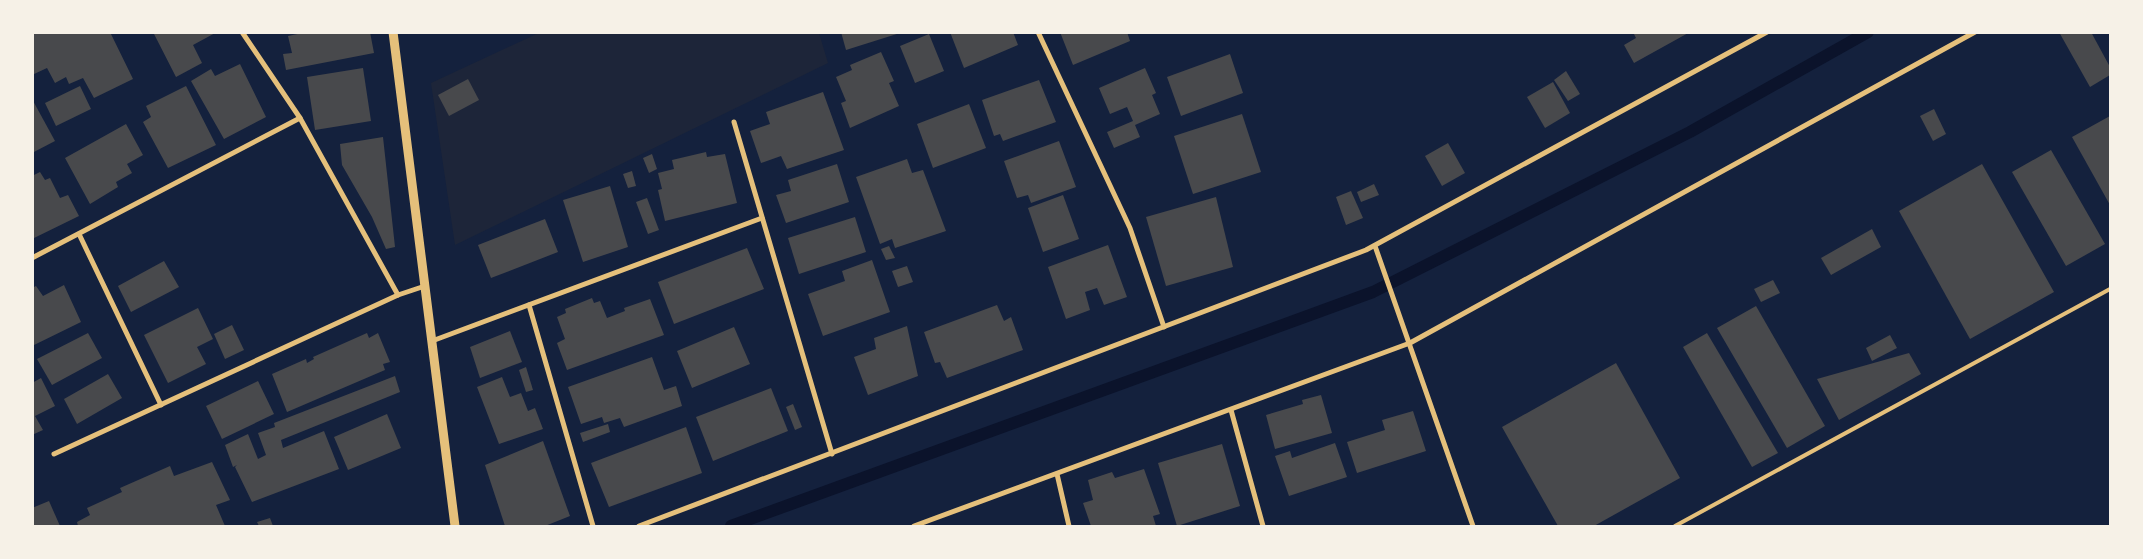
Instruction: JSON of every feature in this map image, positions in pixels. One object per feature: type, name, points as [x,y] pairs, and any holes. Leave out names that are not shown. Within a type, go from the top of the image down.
[{"type":"street","points":[[242,32],[300,118],[398,296]]},
{"type":"street","points":[[393,32],[455,526]]},
{"type":"street","points":[[1038,32],[1130,228],[1164,327]]},
{"type":"street","points":[[640,526],[1375,246],[1767,32]]},
{"type":"street","points":[[914,526],[1410,343],[1975,32]]},
{"type":"street","points":[[32,258],[300,118]]},
{"type":"street","points":[[734,122],[832,454]]},
{"type":"street","points":[[432,341],[762,218]]},
{"type":"street","points":[[79,234],[161,405]]},
{"type":"street","points":[[1375,246],[1473,526]]},
{"type":"street","points":[[54,454],[398,296],[424,286]]},
{"type":"street","points":[[529,305],[593,526]]},
{"type":"street","points":[[1231,410],[1263,526]]},
{"type":"street","points":[[1057,474],[1069,526]]},
{"type":"lane","points":[[1674,526],[2110,289]]},
{"type":"shaded area","points":[[541,32],[819,33],[828,63],[455,245],[431,83]]},
{"type":"building","points":[[32,32],[110,32],[133,79],[94,98],[83,78],[69,84],[66,77],[55,83],[47,68],[32,75]]},
{"type":"building","points":[[153,32],[217,32],[193,45],[202,63],[176,77]]},
{"type":"building","points":[[307,32],[370,32],[374,53],[286,70],[283,54],[292,53],[288,36]]},
{"type":"building","points":[[841,32],[900,32],[900,33],[846,50]]},
{"type":"building","points":[[950,32],[1013,32],[1018,45],[964,68]]},
{"type":"building","points":[[1060,32],[1127,32],[1130,41],[1073,65]]},
{"type":"building","points":[[1633,32],[1690,32],[1634,63],[1624,45],[1636,38]]},
{"type":"building","points":[[2059,32],[2091,32],[2110,67],[2110,75],[2090,87]]},
{"type":"building","points":[[929,34],[944,71],[915,83],[900,46]]},
{"type":"building","points":[[881,52],[894,81],[889,83],[899,106],[850,128],[841,103],[846,101],[836,77],[852,70],[850,65]]},
{"type":"building","points":[[1230,54],[1243,93],[1181,116],[1167,77]]},
{"type":"building","points":[[240,64],[266,117],[224,139],[191,81],[211,69],[215,76]]},
{"type":"building","points":[[363,68],[371,121],[315,130],[307,77]]},
{"type":"building","points":[[1145,68],[1156,93],[1152,95],[1160,114],[1135,125],[1140,137],[1114,148],[1107,132],[1133,121],[1127,107],[1110,114],[1099,88]]},
{"type":"building","points":[[1566,71],[1580,94],[1568,101],[1554,80]]},
{"type":"building","points":[[468,79],[479,100],[449,116],[438,95]]},
{"type":"building","points":[[1039,80],[1056,122],[1003,141],[1000,134],[994,136],[982,100]]},
{"type":"building","points":[[1553,82],[1570,113],[1545,128],[1527,97]]},
{"type":"building","points":[[80,86],[91,109],[56,126],[45,103]]},
{"type":"building","points":[[186,86],[216,145],[168,168],[143,122],[151,117],[146,106]]},
{"type":"building","points":[[823,92],[844,150],[787,169],[781,156],[761,163],[750,131],[770,124],[766,112]]},
{"type":"building","points":[[32,99],[55,141],[32,153]]},
{"type":"building","points":[[969,104],[986,148],[933,168],[917,124]]},
{"type":"building","points":[[1934,109],[1946,134],[1933,141],[1920,116]]},
{"type":"building","points":[[1242,114],[1261,172],[1193,194],[1174,136]]},
{"type":"building","points":[[2110,116],[2110,205],[2072,137]]},
{"type":"building","points":[[126,124],[143,155],[127,164],[132,173],[116,182],[118,187],[90,204],[65,158]]},
{"type":"building","points":[[383,137],[395,247],[386,249],[372,217],[342,165],[340,144]]},
{"type":"building","points":[[1059,141],[1076,187],[1031,203],[1028,195],[1017,198],[1004,161]]},
{"type":"building","points":[[1448,143],[1465,173],[1442,186],[1425,156]]},
{"type":"building","points":[[2051,150],[2105,244],[2066,266],[2012,172]]},
{"type":"building","points":[[706,152],[707,157],[725,154],[737,203],[665,221],[658,190],[662,189],[658,173],[674,169],[672,160]]},
{"type":"building","points":[[652,154],[657,169],[649,173],[643,158]]},
{"type":"building","points":[[907,159],[912,173],[923,170],[946,231],[895,248],[892,239],[880,244],[856,177]]},
{"type":"building","points":[[837,164],[849,202],[786,223],[776,195],[791,191],[788,180]]},
{"type":"building","points":[[1982,164],[2054,292],[1970,339],[1899,211]]},
{"type":"building","points":[[632,171],[636,186],[628,188],[623,174]]},
{"type":"building","points":[[40,172],[45,180],[50,178],[60,198],[68,195],[79,216],[32,239],[32,176]]},
{"type":"building","points":[[1374,184],[1379,195],[1361,202],[1357,192]]},
{"type":"building","points":[[610,186],[628,247],[583,262],[563,200]]},
{"type":"building","points":[[1351,191],[1363,218],[1346,225],[1336,197]]},
{"type":"building","points":[[1063,195],[1079,239],[1043,252],[1028,208]]},
{"type":"building","points":[[1216,197],[1233,267],[1166,286],[1146,217]]},
{"type":"building","points":[[647,198],[659,230],[648,234],[636,202]]},
{"type":"building","points":[[855,217],[866,252],[799,274],[788,238]]},
{"type":"building","points":[[545,219],[558,252],[491,278],[478,245]]},
{"type":"building","points":[[1872,229],[1881,247],[1831,275],[1821,258]]},
{"type":"building","points":[[1108,245],[1127,297],[1104,305],[1097,288],[1085,292],[1090,310],[1066,319],[1048,267]]},
{"type":"building","points":[[889,246],[895,258],[886,260],[881,249]]},
{"type":"building","points":[[747,248],[764,289],[674,324],[658,282]]},
{"type":"building","points":[[872,260],[890,312],[823,336],[808,294],[845,281],[842,271]]},
{"type":"building","points":[[164,261],[179,287],[131,312],[118,286]]},
{"type":"building","points":[[907,266],[913,282],[898,287],[892,271]]},
{"type":"building","points":[[1773,280],[1780,293],[1761,302],[1754,289]]},
{"type":"building","points":[[64,285],[81,322],[32,346],[32,288],[36,286],[43,296]]},
{"type":"building","points":[[592,298],[594,303],[600,301],[607,318],[625,311],[624,308],[650,299],[664,335],[567,370],[557,343],[565,339],[557,317],[566,313],[565,309]]},
{"type":"building","points":[[997,305],[1004,321],[1011,317],[1023,350],[947,378],[940,362],[935,363],[924,332]]},
{"type":"building","points":[[1756,306],[1825,426],[1787,448],[1717,328]]},
{"type":"building","points":[[198,308],[213,339],[197,347],[206,364],[168,383],[144,335]]},
{"type":"building","points":[[232,325],[244,350],[225,359],[214,334]]},
{"type":"building","points":[[907,326],[918,376],[868,395],[854,357],[876,349],[874,338]]},
{"type":"building","points":[[734,327],[750,364],[692,388],[677,351]]},
{"type":"building","points":[[510,331],[522,362],[480,378],[470,347]]},
{"type":"building","points":[[88,333],[102,358],[52,385],[37,359]]},
{"type":"building","points":[[367,333],[369,338],[378,333],[390,362],[383,364],[385,370],[287,412],[272,374],[306,359],[307,363],[314,359],[313,357]]},
{"type":"building","points":[[1707,333],[1778,453],[1752,467],[1683,347]]},
{"type":"building","points":[[1890,335],[1897,348],[1872,361],[1866,348]]},
{"type":"building","points":[[1909,353],[1921,374],[1839,420],[1817,379]]},
{"type":"building","points":[[652,357],[664,390],[676,386],[682,406],[624,427],[620,418],[604,423],[602,417],[581,424],[568,387]]},
{"type":"building","points":[[1616,363],[1680,478],[1594,526],[1558,526],[1502,427]]},
{"type":"building","points":[[526,367],[533,390],[526,392],[519,370]]},
{"type":"building","points":[[108,374],[122,398],[77,424],[64,399]]},
{"type":"building","points":[[395,376],[400,392],[281,440],[283,448],[324,431],[339,469],[252,502],[235,467],[237,465],[233,467],[225,445],[248,434],[258,459],[266,455],[258,433],[275,427],[274,423]]},
{"type":"building","points":[[502,377],[510,397],[521,393],[528,411],[535,408],[543,429],[499,444],[477,387]]},
{"type":"building","points":[[41,378],[55,406],[35,416],[43,430],[32,435],[32,383]]},
{"type":"building","points":[[258,381],[274,414],[222,439],[206,406]]},
{"type":"building","points":[[771,388],[788,431],[713,461],[696,417]]},
{"type":"building","points":[[1321,395],[1332,433],[1275,449],[1266,415],[1303,404],[1302,400]]},
{"type":"building","points":[[793,404],[802,427],[795,430],[786,407]]},
{"type":"building","points":[[1413,411],[1426,451],[1357,473],[1347,442],[1385,430],[1382,420]]},
{"type":"building","points":[[387,414],[401,448],[348,470],[334,437]]},
{"type":"building","points":[[608,424],[610,432],[583,442],[580,433]]},
{"type":"building","points":[[686,427],[702,473],[609,507],[591,463]]},
{"type":"building","points":[[543,441],[570,516],[545,526],[505,526],[485,465]]},
{"type":"building","points":[[1335,443],[1347,477],[1289,496],[1275,456],[1290,451],[1292,458]]},
{"type":"building","points":[[1222,444],[1240,506],[1177,526],[1158,463]]},
{"type":"building","points":[[212,462],[230,500],[216,505],[225,526],[78,526],[77,522],[90,515],[87,508],[122,492],[120,488],[170,466],[174,476]]},
{"type":"building","points":[[1144,469],[1160,514],[1153,516],[1156,526],[1091,526],[1083,503],[1093,500],[1088,480],[1112,472],[1115,478]]},
{"type":"building","points":[[49,501],[60,526],[32,526],[32,508]]},
{"type":"building","points":[[270,518],[273,526],[259,526],[257,522]]},
{"type":"waterway","points":[[731,526],[1373,292],[1690,132],[1868,32]]}]
